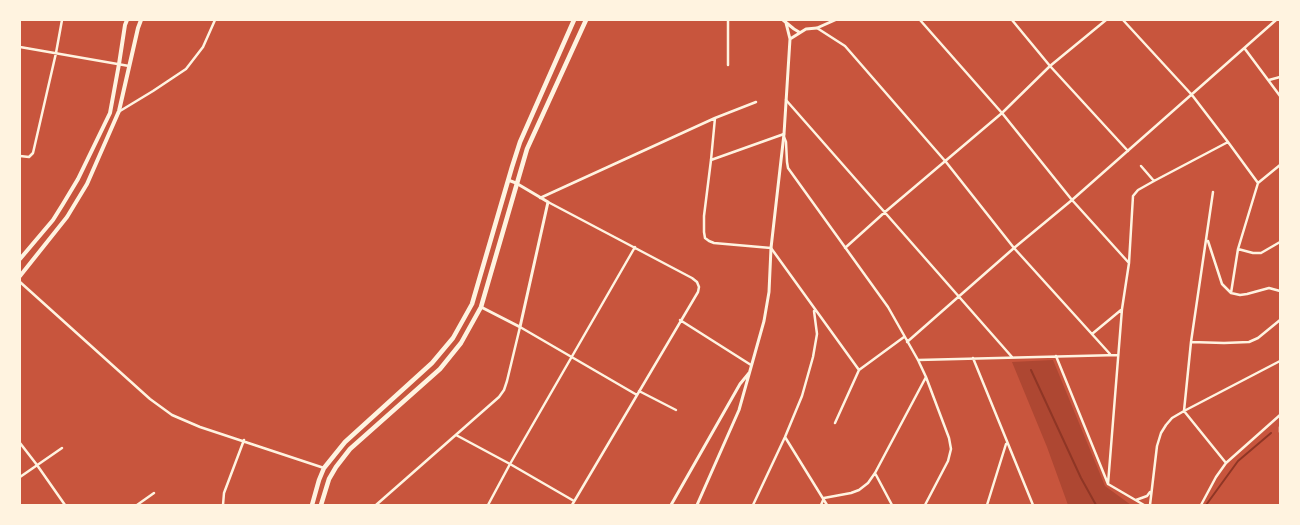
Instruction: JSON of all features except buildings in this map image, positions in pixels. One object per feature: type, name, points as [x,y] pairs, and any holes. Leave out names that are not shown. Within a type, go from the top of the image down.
[{"type":"main road","points":[[20,258],[53,220],[78,179],[110,113],[127,20]]},
{"type":"main road","points":[[20,276],[67,217],[88,184],[119,111],[141,20]]},
{"type":"main road","points":[[312,505],[324,468],[345,442],[432,363],[453,338],[472,304],[520,142],[574,20]]},
{"type":"main road","points":[[321,505],[329,479],[350,449],[440,369],[461,343],[481,307],[527,149],[586,20]]},
{"type":"street","points":[[20,156],[29,157],[33,153],[62,20]]},
{"type":"street","points":[[119,111],[153,92],[186,69],[203,48],[215,20]]},
{"type":"street","points":[[728,20],[728,65]]},
{"type":"street","points":[[790,39],[806,29],[817,28],[835,20]]},
{"type":"street","points":[[920,20],[1002,113],[1072,200],[1129,262]]},
{"type":"street","points":[[1012,20],[1050,66],[1128,151]]},
{"type":"street","points":[[845,248],[884,212],[946,162],[1002,113],[1050,66],[1106,20]]},
{"type":"street","points":[[1123,20],[1192,95],[1258,183]]},
{"type":"street","points":[[907,342],[1276,20]]},
{"type":"street","points":[[784,22],[800,32]]},
{"type":"street","points":[[697,505],[739,410],[764,321],[769,292],[771,248],[784,136],[790,39],[784,22]]},
{"type":"street","points":[[817,28],[844,46],[946,162],[1014,248],[1110,354]]},
{"type":"street","points":[[20,47],[129,66]]},
{"type":"street","points":[[1244,49],[1280,96]]},
{"type":"street","points":[[1269,81],[1280,77]]},
{"type":"street","points":[[786,100],[1012,357]]},
{"type":"street","points":[[540,198],[714,118],[756,102]]},
{"type":"street","points":[[714,118],[704,216],[706,238],[709,241],[724,244],[771,248],[859,370]]},
{"type":"street","points":[[711,160],[784,136]]},
{"type":"street","points":[[784,136],[788,168],[888,307],[926,377],[949,438],[951,449],[948,461],[925,505]]},
{"type":"street","points":[[1108,484],[1122,309],[1129,262],[1133,196],[1138,190],[1228,142]]},
{"type":"street","points":[[1231,293],[1238,249],[1258,183],[1280,165]]},
{"type":"street","points":[[1141,166],[1154,181]]},
{"type":"street","points":[[508,180],[692,278],[699,287],[698,292],[572,505]]},
{"type":"street","points":[[1213,192],[1191,342],[1184,411],[1226,463]]},
{"type":"street","points":[[376,505],[491,405],[504,390],[548,202]]},
{"type":"street","points":[[1207,238],[1222,284],[1231,293],[1240,295],[1269,288],[1280,291]]},
{"type":"street","points":[[1238,249],[1261,253],[1280,242]]},
{"type":"street","points":[[488,505],[635,248]]},
{"type":"street","points":[[20,282],[150,399],[172,415],[200,427],[324,468]]},
{"type":"street","points":[[481,307],[520,327],[637,395]]},
{"type":"street","points":[[753,505],[802,396],[813,358],[817,334],[814,309]]},
{"type":"street","points":[[1092,334],[1122,309]]},
{"type":"street","points":[[680,320],[752,365]]},
{"type":"street","points":[[1191,342],[1249,342],[1258,338],[1280,320]]},
{"type":"street","points":[[835,423],[859,370],[904,336]]},
{"type":"street","points":[[918,360],[1118,355]]},
{"type":"street","points":[[1056,356],[1108,484],[1144,505]]},
{"type":"street","points":[[973,358],[1033,505]]},
{"type":"street","points":[[1150,505],[1157,446],[1161,433],[1172,418],[1280,361]]},
{"type":"street","points":[[671,505],[740,384],[750,373]]},
{"type":"street","points":[[824,498],[851,493],[868,483],[875,474],[926,377]]},
{"type":"street","points":[[639,391],[676,410]]},
{"type":"street","points":[[1201,505],[1226,463],[1280,415]]},
{"type":"street","points":[[456,435],[574,501]]},
{"type":"street","points":[[785,437],[827,505]]},
{"type":"street","points":[[223,505],[224,493],[244,440]]},
{"type":"street","points":[[20,442],[65,505]]},
{"type":"street","points":[[987,505],[1007,442]]},
{"type":"street","points":[[20,478],[62,448]]},
{"type":"street","points":[[875,474],[892,505]]},
{"type":"street","points":[[1135,500],[1147,496],[1151,491]]},
{"type":"street","points":[[137,505],[154,493]]},
{"type":"street","points":[[821,505],[824,498]]},
{"type":"shaded area","points":[[1053,360],[1105,486],[1131,505],[1068,505],[1047,447],[1012,362]]},
{"type":"waterway","points":[[1031,370],[1081,478],[1096,505]]},
{"type":"waterway","points":[[1206,505],[1238,461],[1271,433]]}]
